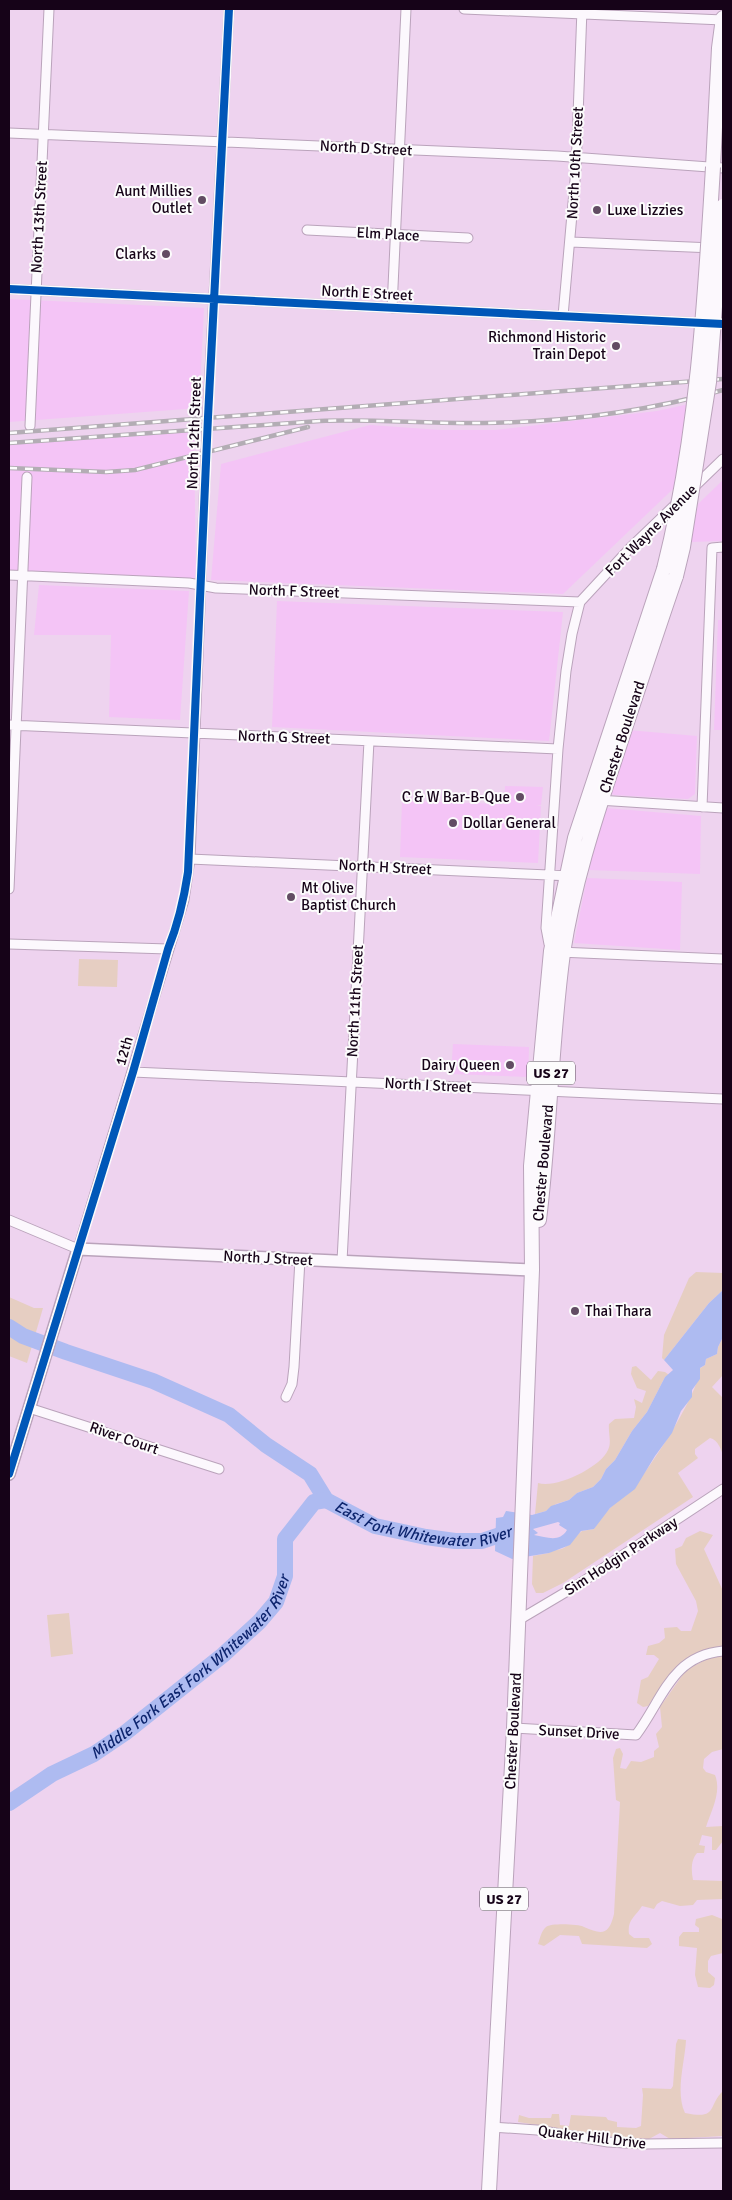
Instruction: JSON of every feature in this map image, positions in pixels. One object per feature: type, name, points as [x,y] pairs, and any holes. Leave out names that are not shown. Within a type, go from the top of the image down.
[{"type":"highway","name":"Chester Boulevard","points":[[714,323],[719,48],[723,20]]},
{"type":"highway","name":"Chester Boulevard","points":[[489,2191],[514,1728],[532,1270],[546,1166],[543,1090],[557,952],[573,876],[594,800],[670,573],[683,547],[709,382],[723,206]]},
{"type":"main road","name":"North J Street","points":[[78,1249],[532,1270]]},
{"type":"main road","points":[[9,1474],[78,1249]]},
{"type":"street","name":"North 13th Street","points":[[30,426],[49,9]]},
{"type":"street","name":"North 12th Street","points":[[190,859],[194,733],[229,9]]},
{"type":"street","points":[[392,308],[406,9]]},
{"type":"street","points":[[464,9],[582,11],[664,18],[723,20]]},
{"type":"street","name":"North 10th Street","points":[[563,316],[566,268],[571,242],[582,11]]},
{"type":"street","name":"North D Street","points":[[9,132],[576,157],[718,167]]},
{"type":"street","name":"Elm Place","points":[[307,230],[468,238]]},
{"type":"street","points":[[571,242],[723,248]]},
{"type":"street","name":"North E Street","points":[[9,289],[714,323]]},
{"type":"street","name":"Fort Wayne Avenue","points":[[580,602],[631,546],[723,459]]},
{"type":"street","points":[[9,889],[12,726],[28,477]]},
{"type":"street","points":[[702,807],[712,548],[723,548]]},
{"type":"street","name":"North F Street","points":[[9,575],[189,583],[216,588],[580,602]]},
{"type":"street","name":"Chester Boulevard","points":[[557,952],[546,928],[558,749],[566,671],[580,602]]},
{"type":"street","name":"North G Street","points":[[12,726],[558,749]]},
{"type":"street","name":"North 11th Street","points":[[342,1261],[361,866],[369,741]]},
{"type":"street","points":[[594,800],[723,808]]},
{"type":"street","name":"North H Street","points":[[190,859],[573,876]]},
{"type":"street","name":"12th","points":[[78,1249],[184,900],[190,859]]},
{"type":"street","points":[[9,944],[168,949]]},
{"type":"street","points":[[557,952],[723,959]]},
{"type":"street","name":"North I Street","points":[[133,1072],[723,1099]]},
{"type":"street","name":"North J Street","points":[[9,1220],[78,1249]]},
{"type":"street","points":[[286,1397],[292,1384],[294,1367],[300,1260]]},
{"type":"street","name":"River Court","points":[[29,1408],[219,1469]]},
{"type":"street","name":"Sim Hodgin Parkway","points":[[517,1621],[576,1586],[723,1489]]},
{"type":"street","name":"Sunset Drive","points":[[514,1728],[636,1735],[664,1690],[683,1666],[702,1656],[723,1651]]},
{"type":"street","name":"Quaker Hill Drive","points":[[491,2127],[537,2130],[608,2142],[645,2144],[723,2143]]},
{"type":"shaded area","points":[[9,299],[204,308],[199,408],[9,422]]},
{"type":"shaded area","points":[[689,404],[674,488],[563,594],[211,580],[221,464],[370,425],[441,430],[495,430],[657,411]]},
{"type":"shaded area","points":[[194,432],[196,580],[9,573],[9,445]]},
{"type":"shaded area","points":[[723,480],[723,541],[691,542],[698,504]]},
{"type":"shaded area","points":[[39,585],[189,591],[180,720],[109,717],[111,635],[34,635]]},
{"type":"shaded area","points":[[277,601],[563,612],[549,741],[272,727]]},
{"type":"shaded area","points":[[718,620],[723,620],[723,730],[714,730]]},
{"type":"shaded area","points":[[628,730],[697,736],[695,794],[688,799],[614,795],[610,792]]},
{"type":"shaded area","points":[[505,786],[543,787],[541,805],[536,805],[541,806],[538,863],[400,857],[402,801],[504,804]]},
{"type":"shaded area","points":[[606,808],[701,816],[700,874],[589,870],[602,812]]},
{"type":"shaded area","points":[[587,878],[682,882],[680,950],[574,943]]},
{"type":"shaded area","points":[[79,959],[118,960],[117,987],[78,986]]},
{"type":"shaded area","points":[[453,1044],[529,1047],[528,1077],[451,1074]]},
{"type":"shaded area","points":[[696,1272],[723,1273],[723,1290],[709,1303],[664,1360],[662,1358],[664,1335],[689,1278]]},
{"type":"shaded area","points":[[9,1297],[34,1308],[43,1308],[27,1363],[9,1356]]},
{"type":"shaded area","points":[[723,1337],[723,1375],[712,1387],[723,1398],[723,1457],[721,1448],[710,1438],[695,1449],[695,1454],[698,1458],[678,1473],[693,1497],[563,1583],[543,1593],[536,1593],[532,1584],[533,1556],[562,1549],[582,1531],[594,1529],[615,1503],[629,1493],[674,1428],[698,1379],[699,1369],[705,1365],[706,1359],[717,1354]]},
{"type":"shaded area","points":[[636,1366],[651,1380],[658,1371],[669,1375],[665,1377],[647,1412],[632,1431],[615,1460],[593,1487],[577,1493],[569,1500],[556,1504],[546,1511],[535,1514],[538,1483],[556,1483],[566,1480],[597,1463],[604,1457],[610,1444],[609,1424],[615,1419],[634,1418],[636,1407],[634,1399],[642,1403],[646,1391],[637,1388],[631,1374],[632,1367]]},
{"type":"shaded area","points":[[700,1531],[713,1535],[704,1549],[723,1591],[723,1646],[696,1653],[678,1665],[648,1706],[643,1707],[637,1703],[641,1680],[648,1677],[659,1659],[654,1655],[646,1655],[648,1646],[659,1643],[665,1638],[664,1628],[677,1627],[681,1631],[691,1631],[698,1611],[696,1601],[676,1564],[675,1549],[682,1546],[686,1538]]},
{"type":"shaded area","points":[[69,1613],[73,1654],[51,1657],[47,1615]]},
{"type":"shaded area","points":[[723,1656],[723,1749],[712,1752],[704,1759],[703,1768],[706,1772],[715,1775],[717,1781],[717,1795],[706,1827],[723,1826],[723,1841],[716,1850],[712,1850],[712,1837],[702,1835],[699,1845],[705,1846],[704,1853],[697,1853],[692,1869],[693,1880],[723,1881],[723,1899],[697,1900],[693,1905],[680,1906],[662,1901],[654,1909],[642,1906],[630,1922],[629,1934],[634,1938],[649,1938],[652,1944],[647,1948],[582,1944],[579,1936],[560,1935],[544,1946],[538,1944],[543,1931],[549,1926],[559,1924],[576,1925],[600,1932],[610,1926],[614,1914],[620,1802],[616,1800],[613,1758],[616,1749],[620,1748],[623,1754],[620,1768],[626,1769],[631,1761],[641,1762],[654,1757],[654,1751],[659,1747],[656,1734],[662,1727],[660,1707],[686,1670],[707,1659]]},
{"type":"shaded area","points":[[712,1915],[722,1919],[723,1917],[723,1953],[711,1956],[708,1961],[708,1972],[715,1978],[714,1985],[710,1988],[698,1987],[695,1975],[697,1948],[679,1946],[679,1937],[683,1932],[699,1932],[699,1928],[695,1925],[696,1919]]},
{"type":"shaded area","points":[[678,2039],[686,2040],[681,2077],[682,2105],[685,2113],[703,2115],[708,2113],[723,2091],[723,2136],[670,2139],[660,2133],[649,2139],[621,2138],[518,2122],[519,2115],[529,2118],[551,2118],[552,2114],[559,2114],[560,2125],[569,2126],[571,2115],[606,2117],[608,2120],[617,2122],[617,2127],[636,2128],[641,2126],[642,2088],[671,2089],[673,2086]]},
{"type":"water","points":[[723,1290],[723,1337],[717,1354],[706,1359],[705,1365],[700,1368],[700,1379],[692,1390],[692,1397],[681,1411],[672,1433],[655,1456],[635,1489],[610,1508],[594,1529],[581,1531],[570,1545],[549,1553],[512,1559],[495,1551],[496,1518],[503,1517],[506,1511],[532,1515],[546,1511],[551,1506],[569,1500],[577,1493],[593,1487],[601,1479],[632,1431],[647,1412],[665,1377],[673,1370],[664,1360],[709,1303]],"holes":[[[560,1523],[559,1525],[567,1530],[560,1537],[552,1538],[534,1535],[538,1533],[533,1529]]]},
{"type":"waterway","name":"East Fork Whitewater River","points":[[9,1327],[23,1336],[153,1381],[229,1415],[266,1445],[310,1474],[326,1500],[375,1526],[455,1541],[482,1541],[515,1530]]},
{"type":"waterway","name":"Middle Fork East Fork Whitewater River","points":[[9,1803],[52,1774],[94,1754],[125,1733],[223,1655],[259,1622],[276,1602],[285,1576],[285,1539],[314,1502],[326,1500]]},
{"type":"railway","points":[[9,433],[723,379]]},
{"type":"railway","points":[[9,443],[320,421],[463,423],[544,421],[634,410],[723,390]]},
{"type":"railway","points":[[9,468],[106,472],[135,470],[308,427]]},
{"type":"cycle path","points":[[9,1474],[178,921],[188,872],[208,417],[229,9]]},
{"type":"cycle path","points":[[9,289],[723,324]]},
{"type":"place","name":"Aunt Millies Outlet","points":[[202,200]]},
{"type":"place","name":"Luxe Lizzies","points":[[597,210]]},
{"type":"place","name":"Clarks","points":[[166,254]]},
{"type":"place","name":"Richmond Historic Train Depot","points":[[616,346]]},
{"type":"place","name":"C & W Bar-B-Que","points":[[520,797]]},
{"type":"place","name":"Dollar General","points":[[453,823]]},
{"type":"place","name":"Mt Olive Baptist Church","points":[[291,897]]},
{"type":"place","name":"Dairy Queen","points":[[510,1065]]},
{"type":"place","name":"Thai Thara","points":[[575,1311]]}]
